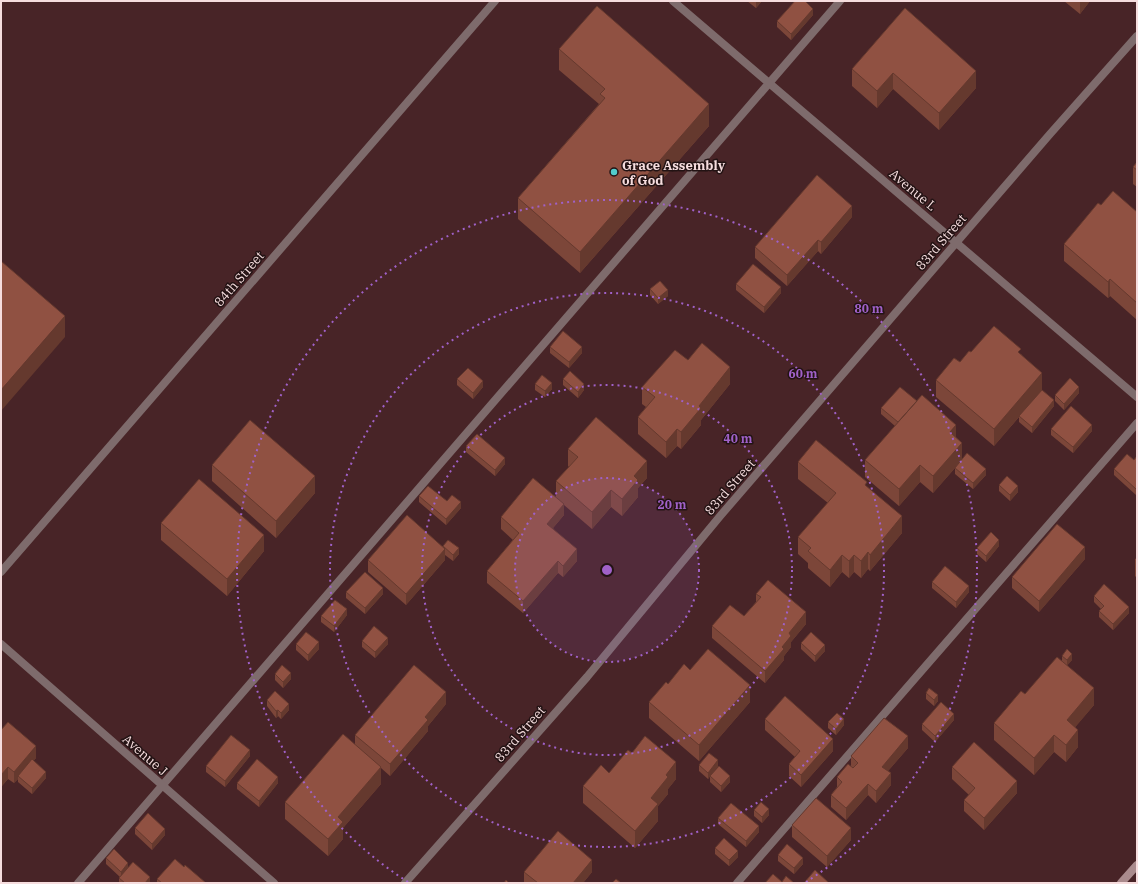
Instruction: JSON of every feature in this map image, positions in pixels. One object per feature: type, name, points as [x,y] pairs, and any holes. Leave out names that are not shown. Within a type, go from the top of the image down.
[{"type":"main road","points":[[1121,883],[1137,865]]},
{"type":"street","name":"84th Street","points":[[1,572],[495,1]]},
{"type":"street","name":"Avenue L","points":[[673,1],[1137,397]]},
{"type":"street","points":[[78,883],[840,1]]},
{"type":"street","name":"83rd Street","points":[[405,883],[587,677],[726,509],[1137,36]]},
{"type":"street","points":[[737,883],[1137,423]]},
{"type":"street","name":"Avenue J","points":[[1,644],[274,883]]},
{"type":"building","points":[[795,1],[805,1],[813,9],[791,34],[777,21]]},
{"type":"building","name":"Grace Assembly of God","points":[[597,6],[709,104],[580,252],[518,198],[605,98],[600,94],[605,89],[559,49]]},
{"type":"building","points":[[905,8],[976,71],[939,113],[893,73],[877,91],[852,69]]},
{"type":"building","points":[[1137,162],[1137,170],[1133,167]]},
{"type":"building","points":[[817,175],[852,206],[821,242],[818,240],[787,275],[755,247]]},
{"type":"building","points":[[1113,191],[1137,212],[1137,303],[1110,279],[1108,282],[1064,244],[1098,203],[1101,205]]},
{"type":"building","points":[[1,261],[65,316],[1,390]]},
{"type":"building","points":[[753,264],[781,287],[764,307],[736,284]]},
{"type":"building","points":[[660,281],[668,290],[658,298],[650,289]]},
{"type":"building","points":[[994,326],[1021,349],[1018,352],[1042,373],[994,429],[936,380],[954,358],[960,362]]},
{"type":"building","points":[[563,331],[582,347],[569,362],[550,347]]},
{"type":"building","points":[[702,343],[730,367],[699,406],[701,408],[681,432],[677,429],[666,442],[638,417],[655,397],[642,387],[675,350],[688,360]]},
{"type":"building","points":[[468,368],[483,381],[473,393],[457,379]]},
{"type":"building","points":[[570,371],[584,384],[578,392],[563,379]]},
{"type":"building","points":[[542,375],[552,383],[545,391],[535,384]]},
{"type":"building","points":[[1070,378],[1079,387],[1064,404],[1055,395]]},
{"type":"building","points":[[900,387],[917,401],[898,422],[881,408]]},
{"type":"building","points":[[1042,390],[1054,400],[1032,427],[1019,416]]},
{"type":"building","points":[[922,395],[956,425],[950,432],[962,443],[933,476],[920,465],[899,489],[865,460]]},
{"type":"building","points":[[1071,406],[1092,425],[1073,447],[1051,429]]},
{"type":"building","points":[[596,417],[647,461],[634,476],[638,480],[622,499],[611,490],[592,512],[556,481],[578,457],[568,449]]},
{"type":"building","points":[[250,420],[315,476],[276,521],[212,465]]},
{"type":"building","points":[[477,434],[505,458],[495,470],[466,446]]},
{"type":"building","points":[[816,440],[867,482],[865,485],[902,516],[870,555],[868,552],[861,561],[854,555],[849,561],[842,555],[830,570],[808,551],[811,548],[798,537],[836,493],[798,462]]},
{"type":"building","points":[[967,453],[986,469],[973,483],[955,468]]},
{"type":"building","points":[[1127,454],[1134,460],[1137,456],[1136,489],[1114,469]]},
{"type":"building","points":[[1007,476],[1018,486],[1010,495],[999,485]]},
{"type":"building","points":[[533,478],[564,504],[547,524],[577,549],[563,566],[558,561],[523,601],[487,571],[519,533],[501,517]]},
{"type":"building","points":[[199,479],[264,535],[227,579],[161,523]]},
{"type":"building","points":[[428,486],[447,501],[452,495],[461,502],[446,519],[419,496]]},
{"type":"building","points":[[407,515],[445,549],[406,594],[368,560]]},
{"type":"building","points":[[1057,524],[1085,547],[1039,601],[1012,577]]},
{"type":"building","points":[[991,532],[999,540],[986,556],[977,548]]},
{"type":"building","points":[[448,540],[459,548],[453,555],[443,546]]},
{"type":"building","points":[[945,566],[969,586],[956,602],[932,582]]},
{"type":"building","points":[[365,572],[383,588],[365,608],[346,592]]},
{"type":"building","points":[[768,580],[806,612],[789,633],[791,636],[782,647],[784,649],[765,671],[712,626],[730,605],[744,616],[761,597],[756,594]]},
{"type":"building","points":[[1104,584],[1129,607],[1113,624],[1099,611],[1104,606],[1094,596]]},
{"type":"building","points":[[335,600],[347,609],[334,626],[321,616]]},
{"type":"building","points":[[374,626],[388,638],[375,652],[362,641]]},
{"type":"building","points":[[306,632],[319,642],[308,655],[296,644]]},
{"type":"building","points":[[811,632],[825,645],[815,656],[801,643]]},
{"type":"building","points":[[708,649],[750,685],[699,745],[649,702],[666,682],[668,684],[684,664],[690,670]]},
{"type":"building","points":[[1067,649],[1072,654],[1067,660],[1062,656]]},
{"type":"building","points":[[1057,657],[1094,688],[1067,720],[1078,730],[1066,745],[1054,735],[1034,758],[994,723],[1021,691],[1025,694]]},
{"type":"building","points":[[282,665],[291,673],[283,682],[275,674]]},
{"type":"building","points":[[414,665],[446,692],[425,717],[428,720],[390,764],[355,735]]},
{"type":"building","points":[[929,688],[938,695],[934,700],[926,693]]},
{"type":"building","points":[[275,691],[289,704],[281,713],[278,710],[276,711],[267,700]]},
{"type":"building","points":[[785,696],[833,739],[801,775],[789,764],[800,751],[765,719]]},
{"type":"building","points":[[941,702],[954,714],[935,736],[922,724]]},
{"type":"building","points":[[837,713],[844,719],[836,729],[828,722]]},
{"type":"building","points":[[884,718],[908,736],[882,767],[891,773],[876,791],[868,784],[846,808],[831,795],[842,782],[837,777],[848,764],[853,768],[858,763],[851,756]]},
{"type":"building","points":[[8,722],[36,746],[14,772],[8,767],[1,775],[1,730]]},
{"type":"building","points":[[343,734],[381,767],[338,817],[343,822],[328,839],[285,802]]},
{"type":"building","points":[[231,735],[250,750],[225,781],[206,766]]},
{"type":"building","points":[[645,736],[676,762],[666,775],[668,777],[651,798],[658,804],[635,831],[583,786],[601,765],[609,773],[628,750],[632,753]]},
{"type":"building","points":[[974,742],[1017,781],[984,818],[964,800],[975,788],[952,767]]},
{"type":"building","points":[[709,753],[718,760],[708,773],[699,765]]},
{"type":"building","points":[[32,759],[46,772],[32,788],[18,776]]},
{"type":"building","points":[[257,759],[278,777],[259,801],[237,783]]},
{"type":"building","points":[[719,766],[730,776],[721,786],[710,776]]},
{"type":"building","points":[[816,798],[851,828],[827,856],[792,825]]},
{"type":"building","points":[[761,802],[769,809],[762,817],[754,810]]},
{"type":"building","points":[[731,803],[759,826],[746,841],[718,818]]},
{"type":"building","points":[[148,813],[165,829],[152,844],[135,828]]},
{"type":"building","points":[[558,831],[592,860],[573,883],[538,883],[524,872]]},
{"type":"building","points":[[724,838],[738,851],[729,860],[715,848]]},
{"type":"building","points":[[787,844],[803,858],[794,868],[778,855]]},
{"type":"building","points":[[114,849],[128,863],[121,872],[106,858]]},
{"type":"building","points":[[175,859],[184,867],[185,865],[206,883],[162,883],[157,879]]},
{"type":"building","points":[[133,862],[150,877],[145,883],[125,883],[119,878]]},
{"type":"building","points":[[815,870],[829,883],[804,883]]},
{"type":"building","points":[[773,874],[782,882],[786,876],[794,883],[765,883]]},
{"type":"building","points":[[616,879],[621,883],[612,883]]},
{"type":"place","name":"Grace Assembly of God","points":[[614,172]]}]
